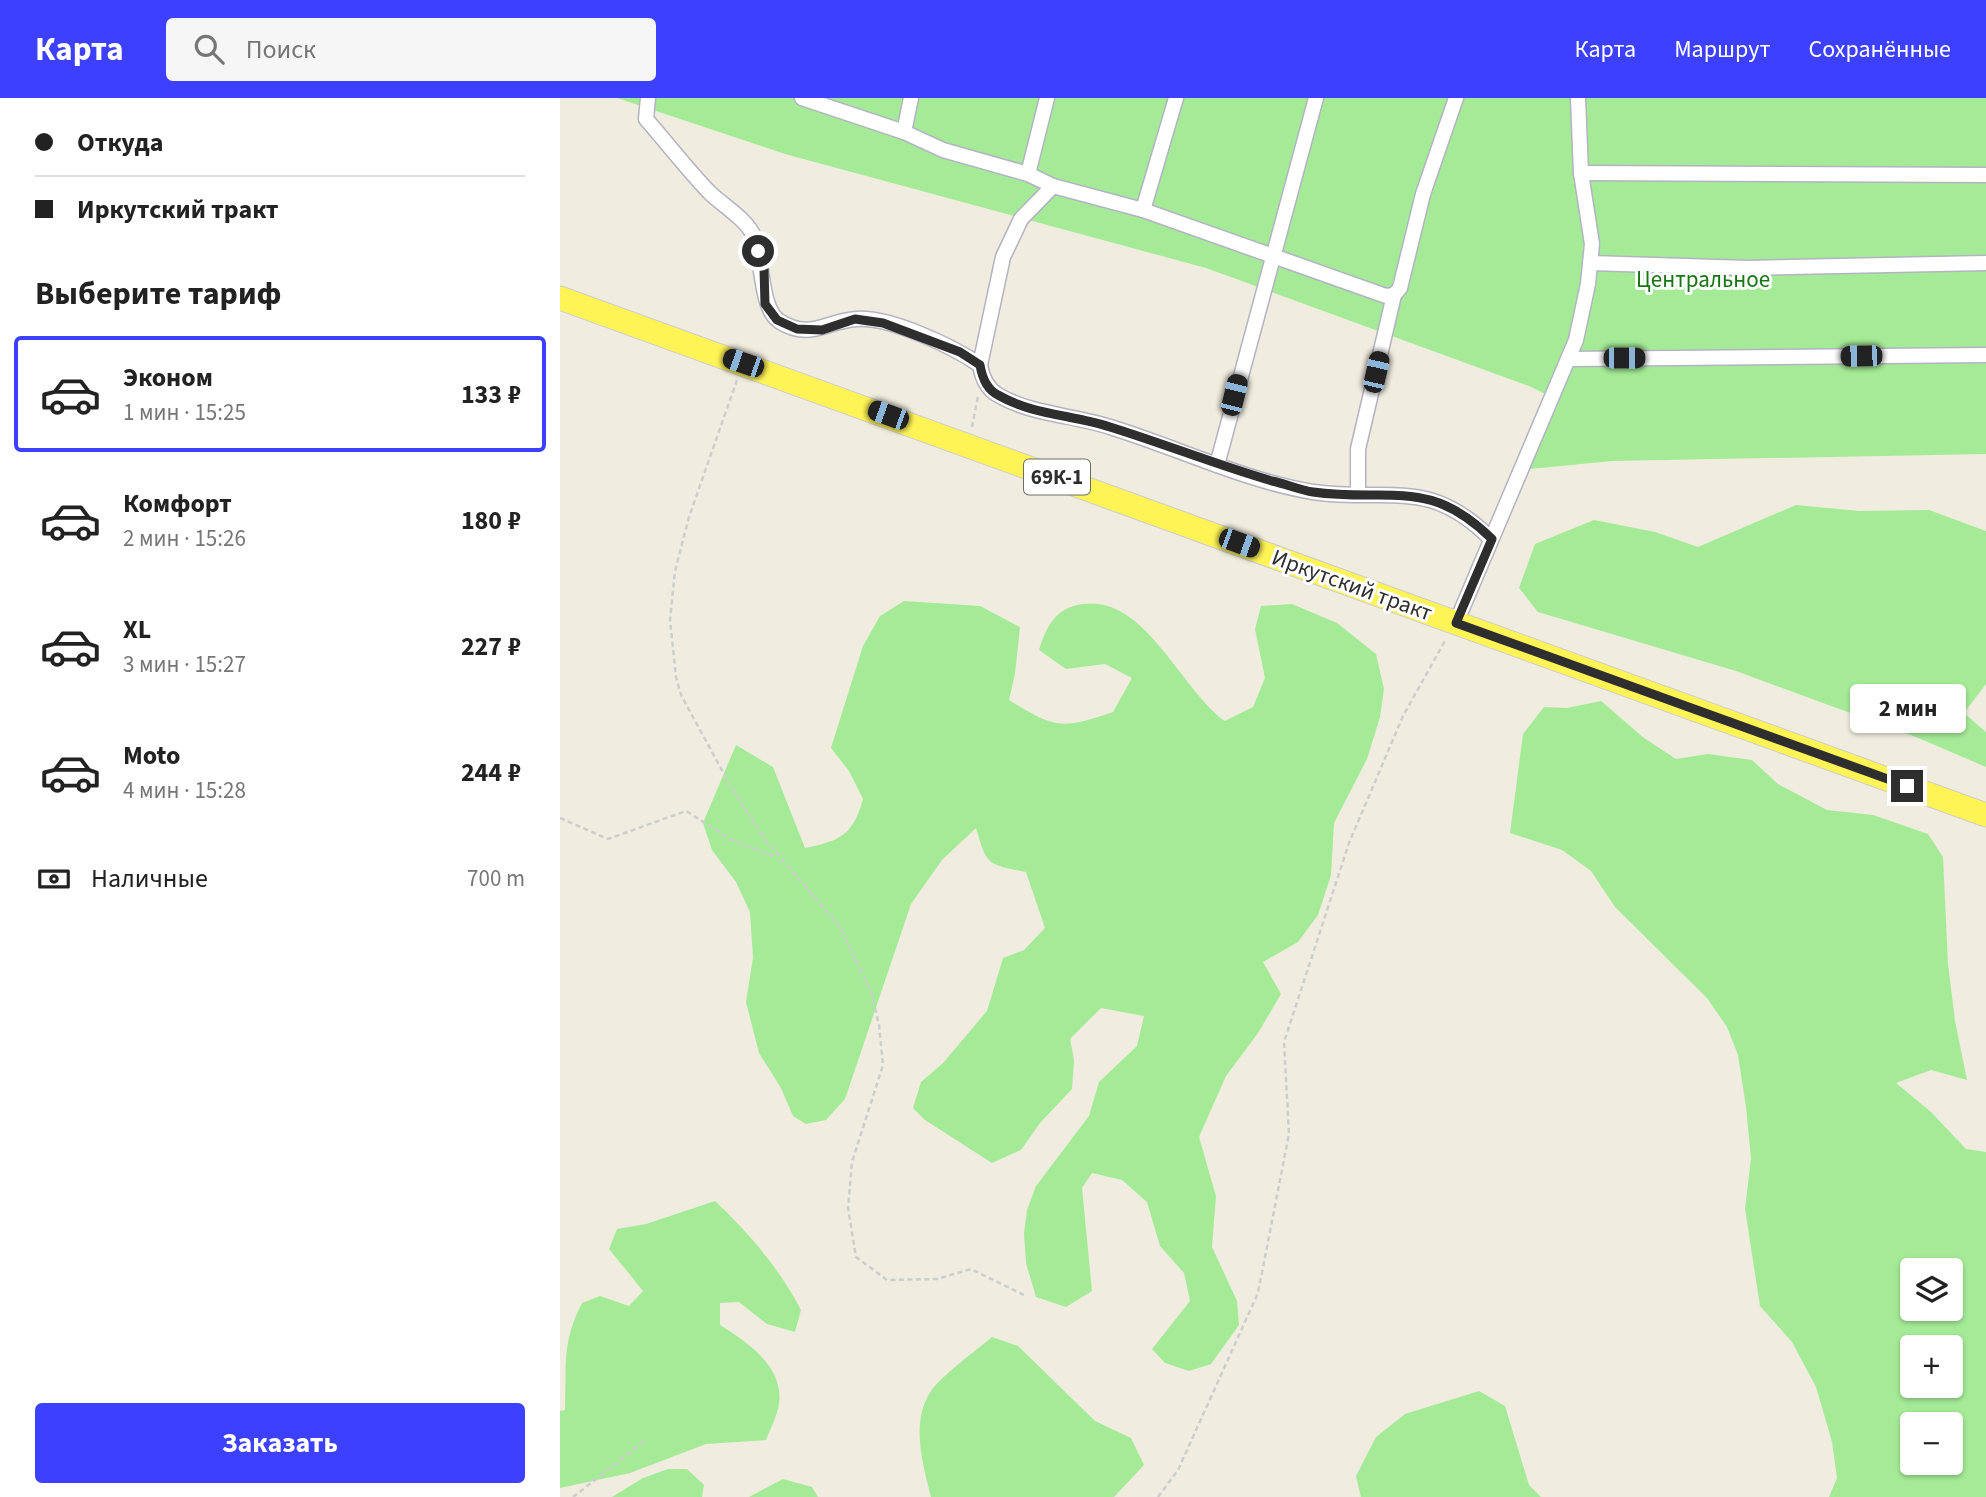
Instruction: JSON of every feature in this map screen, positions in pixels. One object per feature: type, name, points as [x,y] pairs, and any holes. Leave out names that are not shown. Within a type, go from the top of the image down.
[{"type":"main road","name":"Иркутский тракт","points":[[560,298],[1986,815]]},
{"type":"street","points":[[648,98],[646,119],[709,192],[753,233],[764,269],[765,304],[777,320],[797,329],[822,330],[855,319],[883,323],[960,352],[980,365]]},
{"type":"street","points":[[802,98],[904,132],[943,150],[1028,174],[1053,186],[1143,209],[1386,296],[1394,295]]},
{"type":"street","points":[[904,132],[911,98]]},
{"type":"street","points":[[1028,174],[1047,98]]},
{"type":"street","points":[[1143,209],[1176,98]]},
{"type":"street","points":[[1217,465],[1316,98]]},
{"type":"street","points":[[1359,494],[1358,449],[1394,295],[1400,288],[1423,194],[1456,98]]},
{"type":"street","points":[[1456,623],[1576,340],[1590,263],[1589,215],[1581,173],[1578,98]]},
{"type":"street","points":[[1581,173],[1986,176]]},
{"type":"street","points":[[1053,186],[1021,219],[1003,257],[980,365],[983,381],[995,394],[1023,406],[1110,426],[1217,465],[1313,492],[1415,495],[1443,502],[1471,519],[1492,539]]},
{"type":"street","points":[[1590,263],[1748,268],[1986,262]]},
{"type":"street","points":[[1568,359],[1986,355]]},
{"type":"path","points":[[743,363],[679,550],[670,620],[681,695],[730,785],[780,858],[839,926],[871,990],[879,1025],[883,1065],[852,1162],[848,1208],[856,1257],[887,1280],[937,1279],[971,1269],[1026,1296]]},
{"type":"path","points":[[967,444],[983,381]]},
{"type":"path","points":[[1158,1497],[1178,1470],[1258,1293],[1289,1135],[1284,1042],[1349,844],[1403,716],[1456,623]]},
{"type":"path","points":[[560,818],[608,839],[686,811],[736,842],[780,858]]},
{"type":"path","points":[[573,1497],[646,1440]]},
{"type":"green space","name":"Центральное","points":[[617,98],[1986,98],[1986,454],[1612,461],[1520,470],[1549,396],[1529,386],[1206,268],[785,154]]},
{"type":"green space","points":[[1796,505],[1859,511],[1929,510],[1986,531],[1986,684],[1964,713],[1986,732],[1986,767],[1916,737],[1736,671],[1538,612],[1519,588],[1535,544],[1594,520],[1655,532],[1698,547]]},
{"type":"green space","points":[[904,601],[980,606],[1020,627],[1009,700],[1037,716],[1058,723],[1081,722],[1113,712],[1132,678],[1105,664],[1066,669],[1039,650],[1049,626],[1059,614],[1083,604],[1105,605],[1125,614],[1144,629],[1209,707],[1225,721],[1253,707],[1265,678],[1255,629],[1261,606],[1292,604],[1337,623],[1376,654],[1384,689],[1380,717],[1367,759],[1334,823],[1331,875],[1318,915],[1298,942],[1263,962],[1281,994],[1258,1033],[1226,1076],[1199,1137],[1216,1196],[1212,1247],[1237,1301],[1239,1325],[1211,1364],[1189,1371],[1165,1363],[1152,1349],[1190,1301],[1184,1273],[1160,1246],[1147,1202],[1122,1180],[1092,1173],[1082,1188],[1092,1291],[1066,1307],[1036,1297],[1026,1263],[1024,1233],[1027,1210],[1036,1186],[1089,1116],[1099,1082],[1137,1046],[1144,1016],[1101,1008],[1070,1039],[1074,1060],[1072,1089],[1040,1123],[1021,1150],[992,1163],[925,1120],[913,1108],[921,1082],[943,1063],[987,1011],[1003,958],[1024,950],[1045,928],[1026,872],[990,861],[983,850],[976,828],[942,860],[911,904],[845,1099],[826,1120],[806,1124],[793,1116],[781,1088],[759,1053],[746,1002],[753,958],[750,912],[736,882],[712,850],[703,823],[736,745],[773,767],[805,848],[827,843],[849,829],[863,799],[849,771],[831,748],[863,646],[880,616]]},
{"type":"green space","points":[[1601,701],[1644,738],[1676,759],[1708,754],[1752,760],[1778,784],[1827,810],[1873,815],[1928,834],[1943,857],[1948,964],[1955,1021],[1967,1080],[1931,1070],[1896,1083],[1931,1112],[1966,1149],[1986,1152],[1986,1497],[1829,1497],[1837,1478],[1832,1442],[1816,1387],[1792,1342],[1760,1306],[1745,1209],[1751,1158],[1746,1107],[1738,1055],[1727,1027],[1707,998],[1615,907],[1591,871],[1562,850],[1510,833],[1523,734],[1544,707],[1567,708]]},
{"type":"green space","points":[[715,1201],[762,1252],[801,1310],[795,1332],[767,1324],[739,1302],[720,1303],[720,1325],[752,1347],[776,1378],[779,1404],[766,1440],[706,1444],[630,1473],[560,1488],[560,1411],[565,1410],[566,1355],[575,1318],[582,1303],[600,1296],[629,1306],[643,1291],[609,1249],[617,1229],[646,1224]]},
{"type":"green space","points":[[992,1337],[1018,1346],[1095,1421],[1131,1438],[1144,1465],[1114,1497],[931,1497],[920,1444],[921,1416],[925,1403],[931,1391],[943,1378]]},
{"type":"green space","points":[[1479,1391],[1505,1406],[1529,1485],[1541,1497],[1361,1497],[1356,1476],[1376,1437],[1405,1414]]},
{"type":"green space","points":[[668,1469],[687,1469],[704,1485],[702,1497],[612,1497],[643,1478]]},
{"type":"green space","points":[[783,1479],[812,1487],[818,1497],[749,1497]]},
{"type":"route","points":[[758,251],[764,269],[765,304],[777,320],[797,329],[822,330],[855,319],[883,323],[960,352],[980,365],[983,381],[995,394],[1023,406],[1110,426],[1217,465],[1313,492],[1415,495],[1443,502],[1471,519],[1492,539],[1456,623],[1907,786]]}]
